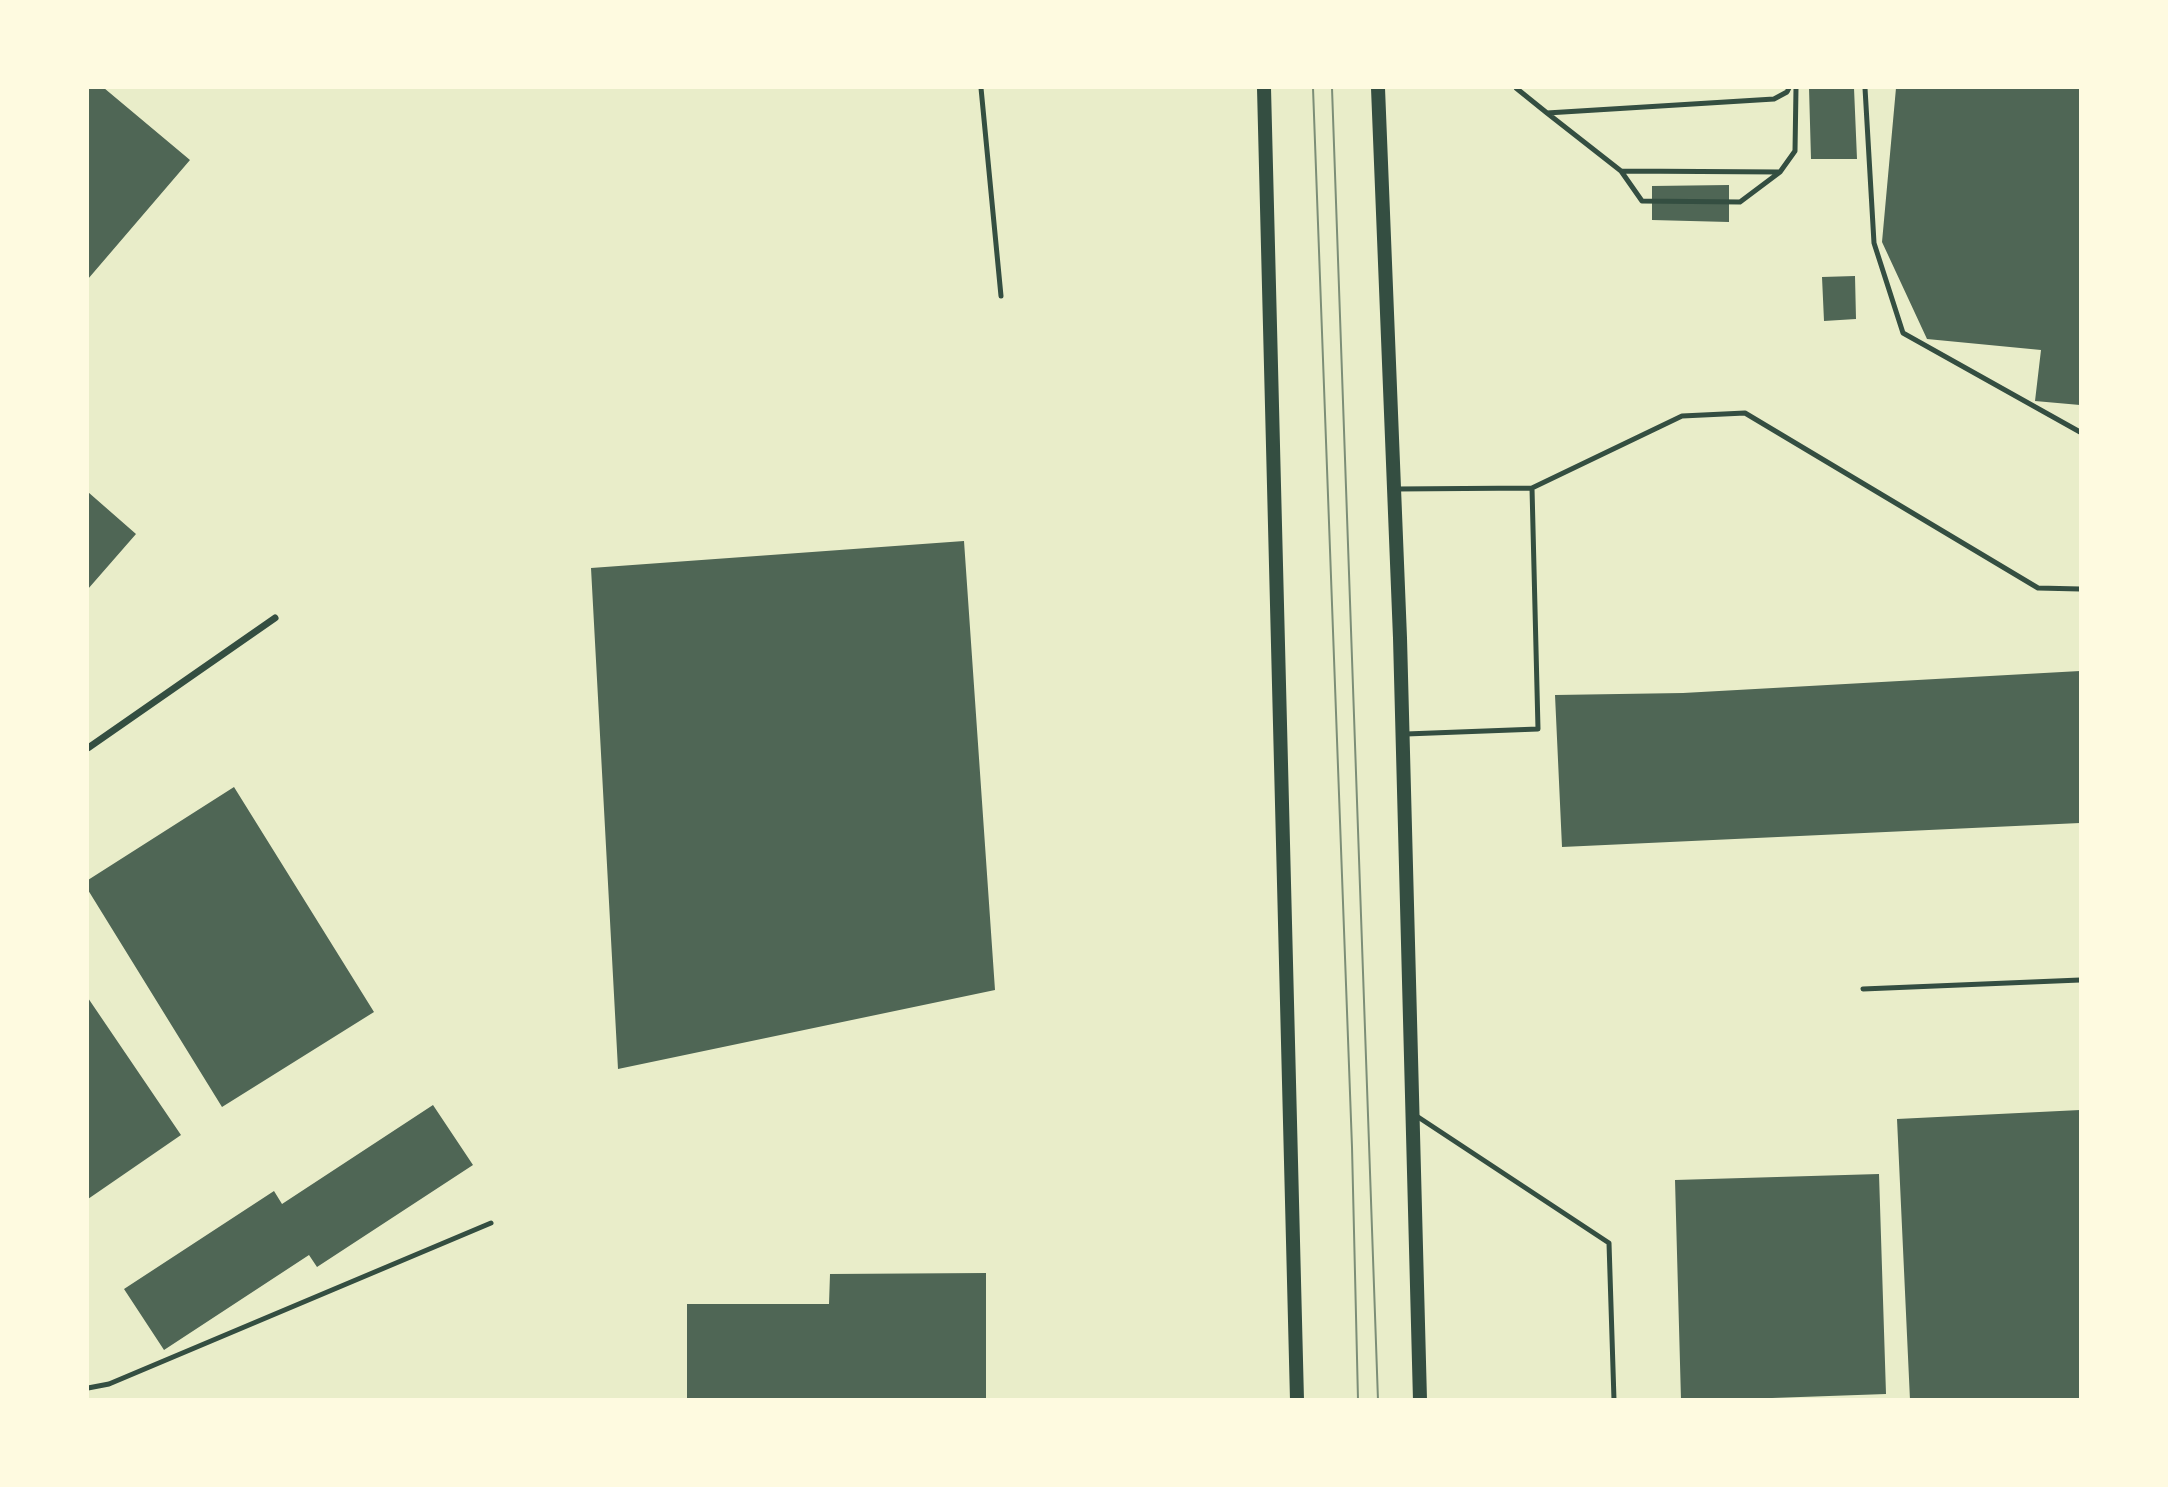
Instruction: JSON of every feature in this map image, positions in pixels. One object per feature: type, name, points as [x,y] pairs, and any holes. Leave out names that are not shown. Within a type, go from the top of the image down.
[{"type":"main road","points":[[1264,88],[1297,1399]]},
{"type":"main road","points":[[1378,88],[1402,734],[1420,1399]]},
{"type":"street","points":[[88,748],[275,618]]},
{"type":"lane","points":[[981,88],[1001,296]]},
{"type":"lane","points":[[1516,88],[1620,171],[1642,201],[1740,202],[1780,172],[1795,152],[1796,88]]},
{"type":"lane","points":[[1547,113],[1774,99],[1789,88]]},
{"type":"lane","points":[[1865,88],[1874,243],[1903,333],[2081,432]]},
{"type":"lane","points":[[1620,171],[1780,172]]},
{"type":"lane","points":[[1394,489],[1532,488],[1682,416],[1745,413],[2038,588],[2081,589]]},
{"type":"lane","points":[[1402,734],[1538,729],[1532,488]]},
{"type":"lane","points":[[1863,989],[2081,980]]},
{"type":"lane","points":[[1412,1113],[1609,1243],[1614,1399]]},
{"type":"lane","points":[[88,1388],[109,1384],[491,1223]]},
{"type":"building","points":[[88,88],[104,88],[190,160],[88,279]]},
{"type":"building","points":[[1809,88],[1854,88],[1857,159],[1811,159]]},
{"type":"building","points":[[1896,88],[2080,88],[2080,405],[2035,401],[2041,350],[1927,339],[1882,242]]},
{"type":"building","points":[[1729,185],[1729,222],[1652,220],[1652,186]]},
{"type":"building","points":[[1855,276],[1856,319],[1824,321],[1822,277]]},
{"type":"building","points":[[88,492],[136,534],[88,589]]},
{"type":"building","points":[[964,541],[995,990],[618,1069],[591,568]]},
{"type":"building","points":[[2080,671],[2080,823],[1562,847],[1555,695],[1683,693]]},
{"type":"building","points":[[234,787],[374,1012],[222,1107],[88,890],[88,880]]},
{"type":"building","points":[[88,998],[181,1135],[88,1199]]},
{"type":"building","points":[[433,1105],[473,1165],[317,1267],[309,1255],[164,1350],[124,1289],[274,1191],[282,1204]]},
{"type":"building","points":[[2080,1110],[2080,1400],[1910,1400],[1897,1119]]},
{"type":"building","points":[[1879,1174],[1886,1394],[1772,1400],[1681,1400],[1675,1180]]},
{"type":"building","points":[[986,1273],[986,1400],[687,1400],[687,1304],[829,1304],[830,1274]]},
{"type":"tram line","points":[[1313,88],[1352,1147],[1358,1400]]},
{"type":"tram line","points":[[1332,88],[1378,1400]]}]
